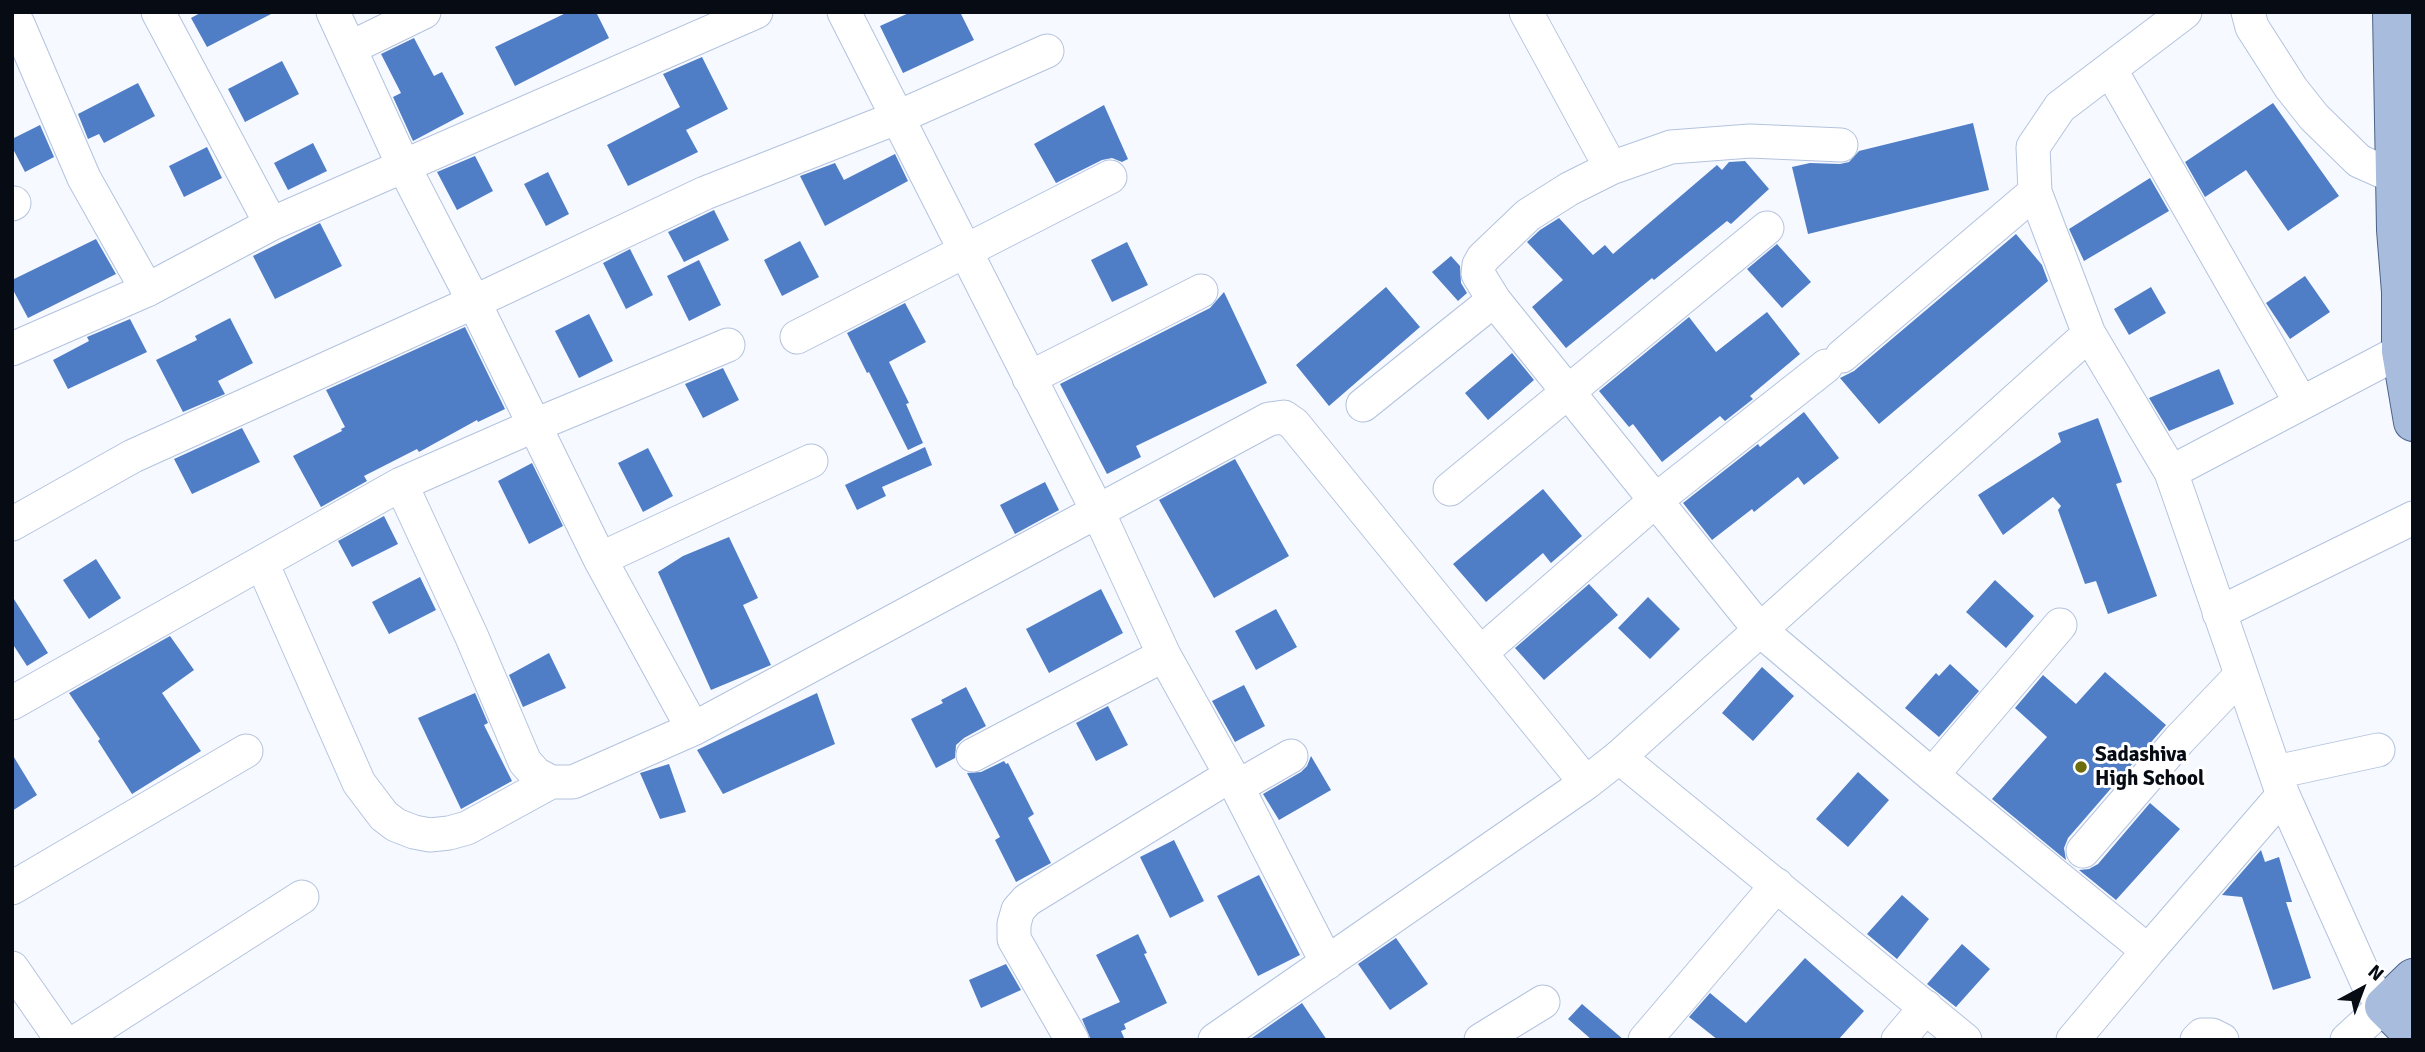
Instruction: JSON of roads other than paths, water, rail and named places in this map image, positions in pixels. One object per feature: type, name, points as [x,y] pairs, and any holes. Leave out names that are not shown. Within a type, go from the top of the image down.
[{"type":"main road","points":[[2392,12],[2395,177],[2404,225],[2407,301],[2401,351],[2413,422]]},
{"type":"main road","points":[[2413,978],[2384,1006],[2413,1035]]},
{"type":"street","points":[[158,12],[271,223]]},
{"type":"street","points":[[333,12],[403,165],[474,302],[533,426],[600,559],[693,729]]},
{"type":"street","points":[[350,48],[424,12]]},
{"type":"street","points":[[12,349],[147,290],[271,223],[756,12]]},
{"type":"street","points":[[844,12],[1098,512],[1164,656],[1234,781],[1327,963]]},
{"type":"street","points":[[1527,12],[1611,168]]},
{"type":"street","points":[[2185,12],[2060,107],[2033,147],[2035,192],[2089,334],[2171,472],[2279,783],[2367,982],[2384,1006],[2347,1040]]},
{"type":"street","points":[[2248,12],[2252,27],[2291,88],[2314,117],[2359,161],[2395,177]]},
{"type":"street","points":[[25,21],[84,178],[147,290]]},
{"type":"street","points":[[12,524],[133,456],[474,302],[705,193],[897,118],[1047,51]]},
{"type":"street","points":[[2110,69],[2301,403]]},
{"type":"street","points":[[1841,145],[1750,141],[1671,147],[1611,168],[1569,189],[1528,215],[1483,258],[1478,274],[1494,300],[1760,630],[2148,951]]},
{"type":"street","points":[[797,337],[1110,177]]},
{"type":"street","points":[[1492,643],[1656,500],[1834,361],[2035,192]]},
{"type":"street","points":[[1450,489],[1767,228]]},
{"type":"street","points":[[1029,378],[1201,290]]},
{"type":"street","points":[[1363,405],[1494,300]]},
{"type":"street","points":[[1215,1040],[1586,783],[1619,757],[2089,334]]},
{"type":"street","points":[[12,703],[401,484],[728,345]]},
{"type":"street","points":[[2171,472],[2401,351]]},
{"type":"street","points":[[262,563],[359,783],[384,817],[396,825],[430,835],[449,833],[467,828],[551,782],[573,782],[693,729],[1269,419],[1284,417],[1294,424],[1586,783]]},
{"type":"street","points":[[600,559],[811,461]]},
{"type":"street","points":[[401,484],[471,635],[525,762],[537,774],[551,782]]},
{"type":"street","points":[[2219,613],[2413,518]]},
{"type":"street","points":[[1932,775],[2060,625]]},
{"type":"street","points":[[973,755],[1164,656]]},
{"type":"street","points":[[2083,851],[2179,740],[2241,675]]},
{"type":"street","points":[[2073,1040],[2148,951],[2279,783],[2378,750]]},
{"type":"street","points":[[12,888],[246,751]]},
{"type":"street","points":[[1072,1040],[1014,939],[1018,910],[1027,900],[1234,781],[1291,756]]},
{"type":"street","points":[[1619,757],[1965,1040]]},
{"type":"street","points":[[1653,1037],[1777,885]]},
{"type":"street","points":[[79,1040],[302,897]]},
{"type":"street","points":[[12,968],[62,1040]]},
{"type":"street","points":[[1481,1040],[1543,1002]]},
{"type":"street","points":[[1898,1040],[1926,1007]]},
{"type":"street","points":[[2197,1040],[2202,1035],[2212,1035],[2222,1040]]},
{"type":"place","name":"Sadashiva High School","points":[[2081,767]]}]
